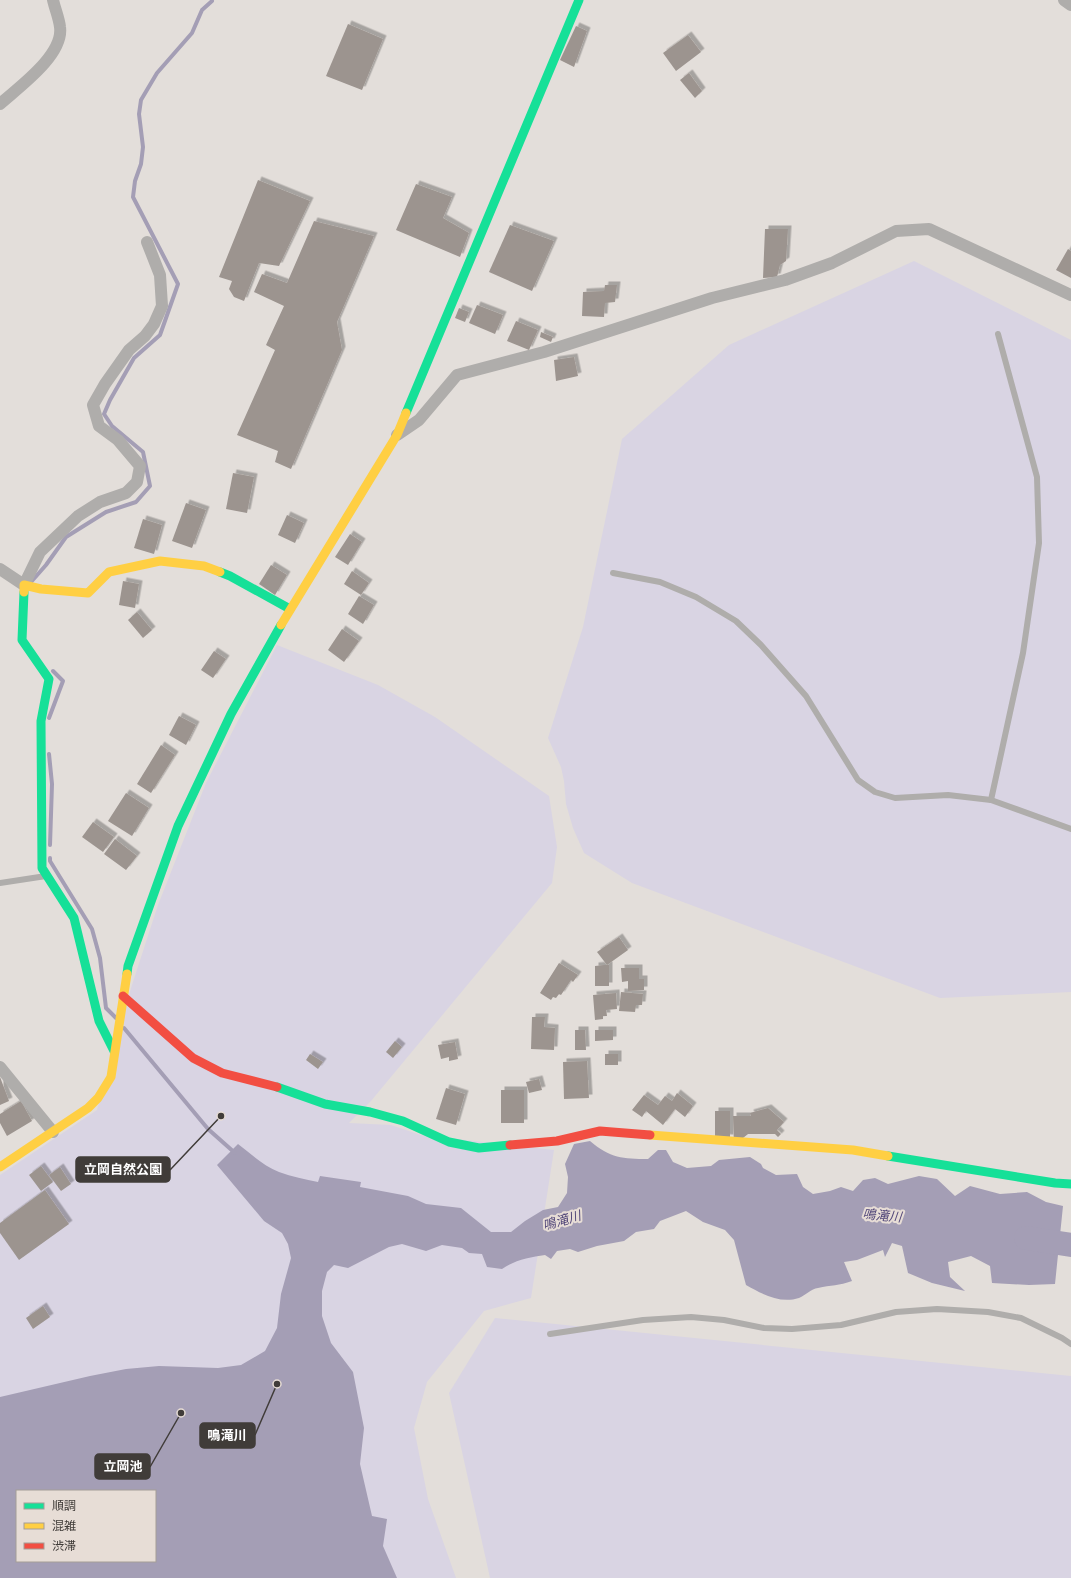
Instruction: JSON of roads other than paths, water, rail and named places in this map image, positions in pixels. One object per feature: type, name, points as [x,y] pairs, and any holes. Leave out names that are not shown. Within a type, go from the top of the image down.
[{"type":"street","points":[[0,104],[41,67],[58,43],[60,28],[53,0]]},
{"type":"street","points":[[1064,0],[1071,5]]},
{"type":"street","points":[[0,1167],[88,1108],[98,1098],[111,1077],[122,996],[128,966],[178,826],[231,714],[290,609],[396,435],[575,1]]},
{"type":"street","points":[[396,435],[419,420],[457,375],[544,352],[712,298],[785,280],[832,263],[896,231],[929,229],[1071,294]]},
{"type":"street","points":[[114,1051],[99,1020],[74,918],[42,868],[41,721],[49,679],[22,640],[24,585],[40,552],[78,516],[100,502],[126,493],[137,482],[140,466],[118,440],[99,426],[93,405],[105,384],[129,350],[145,336],[154,324],[162,306],[160,275],[147,242]]},
{"type":"street","points":[[0,569],[24,585],[41,589],[88,593],[109,572],[160,561],[204,566],[230,576],[290,609]]},
{"type":"street","points":[[122,996],[193,1058],[222,1073],[273,1086],[325,1104],[370,1112],[403,1121],[449,1142],[479,1148],[557,1141],[600,1131],[853,1150],[1055,1183],[1071,1184]]},
{"type":"street","points":[[0,1067],[53,1132]]},
{"type":"lane","points":[[991,800],[1023,653],[1039,543],[1037,477],[998,334]]},
{"type":"lane","points":[[613,572],[660,582],[696,597],[736,621],[761,645],[806,696],[858,780],[875,792],[895,798],[948,795],[991,800],[1071,829]]},
{"type":"lane","points":[[0,883],[48,876]]},
{"type":"lane","points":[[550,1334],[643,1320],[691,1318],[724,1320],[764,1328],[792,1329],[841,1325],[896,1312],[937,1309],[988,1312],[1021,1318],[1071,1344]]},
{"type":"water","points":[[590,1141],[604,1151],[631,1159],[648,1159],[658,1150],[666,1150],[673,1162],[687,1168],[711,1166],[719,1160],[750,1157],[761,1164],[763,1168],[776,1175],[797,1174],[803,1187],[813,1194],[830,1191],[841,1187],[853,1191],[863,1180],[875,1178],[888,1184],[919,1176],[937,1179],[955,1196],[970,1186],[1000,1194],[1027,1192],[1046,1202],[1063,1206],[1055,1284],[1029,1285],[992,1283],[990,1266],[971,1256],[948,1262],[950,1277],[965,1291],[932,1283],[908,1273],[902,1246],[892,1243],[885,1257],[883,1250],[857,1260],[844,1262],[852,1281],[815,1289],[799,1298],[792,1300],[778,1299],[765,1295],[746,1285],[734,1240],[725,1230],[703,1222],[686,1211],[660,1221],[654,1229],[636,1232],[624,1241],[597,1246],[578,1252],[570,1249],[557,1251],[551,1259],[545,1255],[523,1259],[502,1269],[487,1267],[482,1254],[469,1253],[462,1248],[442,1245],[426,1251],[402,1244],[389,1247],[348,1268],[334,1265],[327,1272],[322,1291],[322,1316],[331,1343],[353,1372],[364,1428],[360,1464],[372,1516],[387,1519],[383,1546],[397,1578],[0,1578],[0,1397],[126,1369],[159,1366],[218,1368],[241,1365],[265,1351],[277,1328],[281,1294],[291,1258],[288,1244],[282,1233],[264,1221],[217,1165],[238,1144],[263,1163],[284,1174],[318,1182],[320,1176],[361,1182],[360,1187],[408,1196],[426,1204],[461,1208],[491,1232],[511,1232],[543,1210],[558,1207],[567,1193],[568,1177],[565,1164],[574,1144]]},
{"type":"waterway","points":[[31,582],[46,565],[66,537],[106,512],[136,502],[150,486],[143,452],[112,426],[104,414],[110,400],[134,358],[160,335],[178,284],[133,197],[135,181],[141,164],[143,147],[139,114],[141,100],[157,73],[192,33],[202,10],[212,1]]},
{"type":"waterway","points":[[49,718],[63,681],[53,671]]},
{"type":"waterway","points":[[49,754],[52,784],[50,845]]},
{"type":"waterway","points":[[50,858],[50,861],[92,929],[100,958],[106,1008],[116,1018]]},
{"type":"waterway","points":[[124,1028],[208,1129],[235,1153]]},
{"type":"waterway","name":"鳴滝川","points":[[1026,1238],[1071,1245]]},
{"type":"place","name":"立岡自然公園","points":[[221,1116]]},
{"type":"place","name":"鳴滝川","points":[[277,1384]]},
{"type":"place","name":"立岡池","points":[[181,1413]]}]
